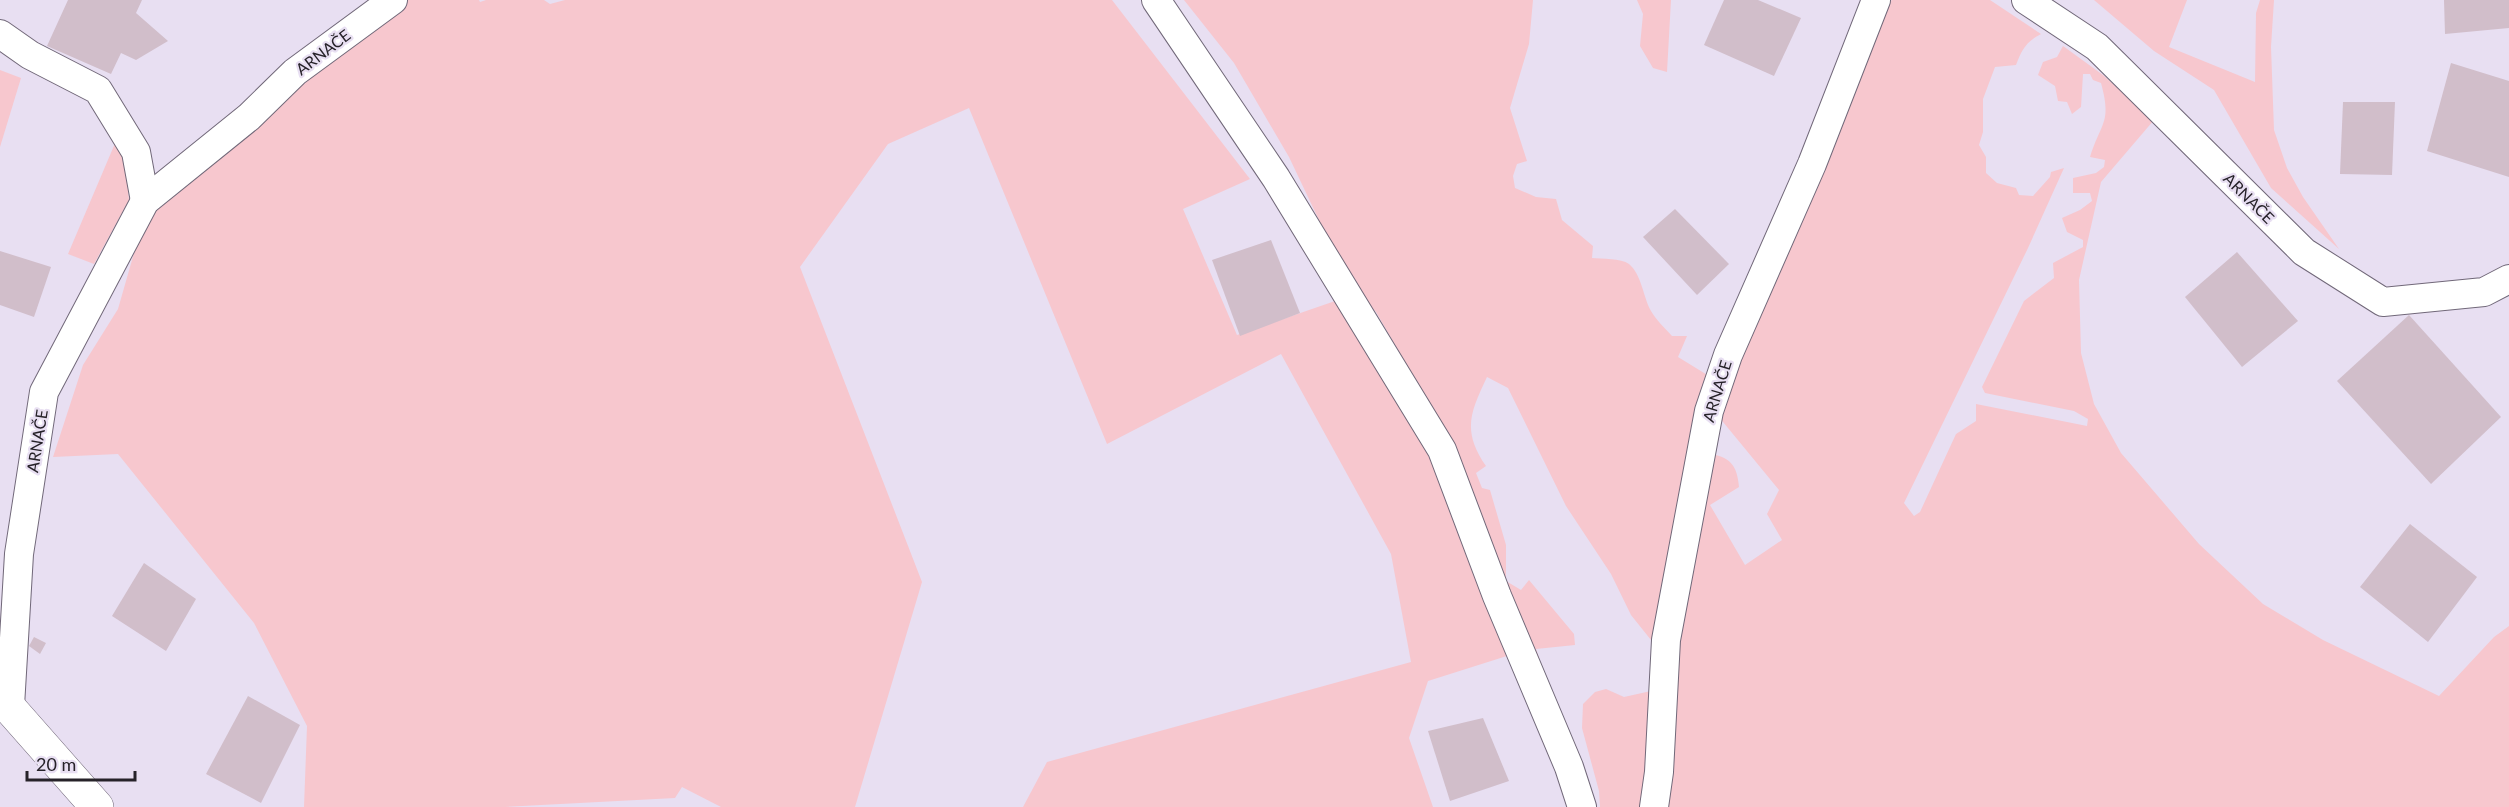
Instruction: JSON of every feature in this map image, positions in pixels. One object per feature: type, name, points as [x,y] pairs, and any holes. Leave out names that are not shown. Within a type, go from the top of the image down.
[{"type":"street","name":"ARNAČE","points":[[5,701],[19,554],[44,392],[146,201],[249,117],[295,72],[393,0]]},
{"type":"street","points":[[1156,0],[1276,178],[1442,450],[1497,596],[1569,766],[1582,807]]},
{"type":"street","name":"ARNAČE","points":[[1654,807],[1659,772],[1666,640],[1709,411],[1728,355],[1812,164],[1876,0]]},
{"type":"street","name":"ARNAČE","points":[[2026,0],[2097,47],[2304,252],[2383,302],[2484,292],[2509,279]]},
{"type":"street","points":[[0,34],[30,55],[98,90],[136,153],[146,201]]},
{"type":"street","points":[[0,57],[36,69],[66,74]]},
{"type":"street","points":[[5,701],[97,807]]},
{"type":"shaded area","points":[[404,0],[479,0],[480,2],[486,0],[544,0],[550,4],[565,0],[1112,0],[1250,179],[1183,209],[1237,335],[1338,300],[1442,466],[1510,655],[1428,681],[1409,738],[1433,807],[1023,807],[1047,762],[1411,662],[1391,554],[1281,354],[1107,444],[969,108],[888,144],[800,267],[922,582],[855,807],[721,807],[682,787],[675,798],[505,807],[304,807],[307,726],[254,623],[118,454],[53,457],[83,365],[118,309],[144,218],[177,186],[352,45]]},
{"type":"shaded area","points":[[1184,0],[1533,0],[1529,44],[1510,108],[1527,161],[1517,164],[1513,176],[1515,188],[1536,197],[1556,199],[1562,220],[1593,246],[1592,258],[1616,260],[1629,264],[1640,280],[1655,318],[1672,336],[1687,336],[1678,357],[1709,376],[1655,645],[1631,615],[1611,574],[1566,506],[1508,388],[1487,377],[1476,401],[1471,432],[1478,454],[1486,466],[1476,473],[1482,488],[1490,490],[1506,545],[1506,581],[1521,590],[1529,580],[1574,634],[1575,645],[1536,649],[1540,661],[1534,664],[1428,402],[1376,312],[1366,301],[1327,237],[1289,157],[1234,63]]},
{"type":"shaded area","points":[[1637,0],[1671,0],[1667,72],[1653,68],[1640,46],[1643,14]]},
{"type":"shaded area","points":[[1892,0],[1990,0],[2041,34],[2025,47],[2016,65],[1995,67],[1983,99],[1983,132],[1979,145],[1986,157],[1986,173],[1997,183],[2016,188],[2019,195],[2033,196],[2050,177],[2051,172],[2064,168],[2028,248],[1904,503],[1914,516],[1920,512],[1956,434],[1976,421],[1976,404],[2087,426],[2088,419],[2074,411],[1985,393],[1982,387],[2024,301],[2054,278],[2053,263],[2083,247],[2083,240],[2067,232],[2062,218],[2080,210],[2092,201],[2090,193],[2073,193],[2073,178],[2096,173],[2104,167],[2105,160],[2090,157],[2104,122],[2105,107],[2101,83],[2093,80],[2090,74],[2083,74],[2081,107],[2072,114],[2067,102],[2058,101],[2055,86],[2038,75],[2043,62],[2057,57],[2063,46],[2103,75],[2154,120],[2101,182],[2079,280],[2081,353],[2094,404],[2121,453],[2199,544],[2263,604],[2323,640],[2439,696],[2494,637],[2509,626],[2509,807],[1664,807],[1665,721],[1707,453],[1727,459],[1734,467],[1739,487],[1710,505],[1745,565],[1782,540],[1767,514],[1779,490],[1714,411],[1878,11]]},
{"type":"shaded area","points":[[2094,0],[2187,0],[2169,47],[2255,82],[2256,13],[2260,0],[2274,0],[2271,47],[2274,130],[2287,168],[2303,197],[2339,249],[2271,188],[2214,90],[2154,51]]},
{"type":"shaded area","points":[[0,70],[21,78],[0,147]]},
{"type":"shaded area","points":[[116,141],[125,161],[129,200],[94,264],[68,254]]},
{"type":"shaded area","points":[[1606,689],[1624,697],[1651,691],[1643,807],[1600,807],[1599,791],[1582,728],[1583,704],[1595,692]]},
{"type":"building","points":[[68,0],[142,0],[136,13],[168,41],[136,60],[121,53],[111,74],[47,46]]},
{"type":"building","points":[[1724,0],[1758,0],[1801,18],[1774,76],[1704,45]]},
{"type":"building","points":[[2444,0],[2509,0],[2509,28],[2445,34]]},
{"type":"building","points":[[2451,63],[2509,81],[2509,177],[2427,151]]},
{"type":"building","points":[[2343,102],[2395,102],[2392,175],[2340,174]]},
{"type":"building","points":[[1675,209],[1729,264],[1697,295],[1643,237]]},
{"type":"building","points":[[1271,240],[1300,313],[1240,336],[1212,260]]},
{"type":"building","points":[[0,251],[51,267],[34,317],[0,305]]},
{"type":"building","points":[[2237,252],[2298,321],[2242,367],[2185,297]]},
{"type":"building","points":[[2409,315],[2501,417],[2431,484],[2337,381]]},
{"type":"building","points":[[2410,524],[2477,577],[2428,642],[2360,587]]},
{"type":"building","points":[[144,563],[196,599],[166,651],[112,616]]},
{"type":"building","points":[[34,637],[46,643],[40,654],[29,646]]},
{"type":"building","points":[[248,696],[300,725],[261,803],[206,774]]},
{"type":"building","points":[[1483,718],[1509,781],[1450,801],[1428,731]]}]
